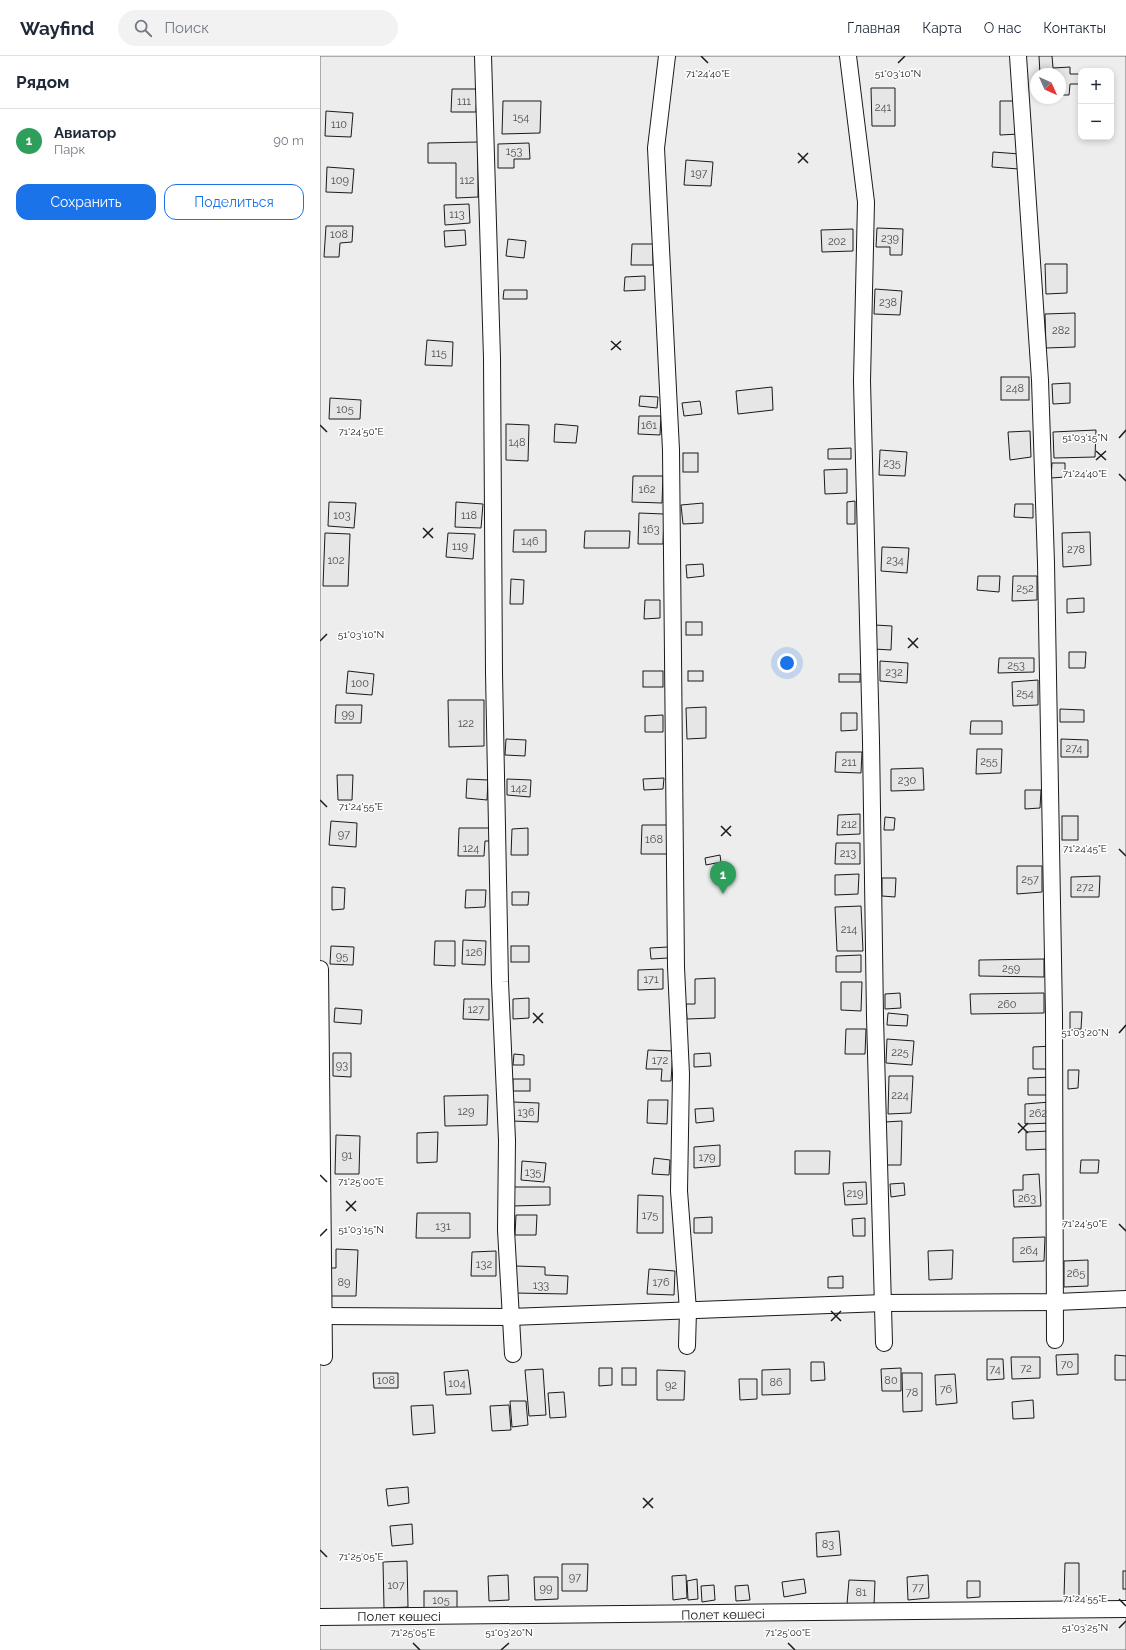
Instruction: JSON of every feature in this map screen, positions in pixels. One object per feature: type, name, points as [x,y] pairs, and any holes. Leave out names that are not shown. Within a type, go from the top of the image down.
[{"type":"street","points":[[483,56],[492,358],[494,673],[500,982],[507,1140],[506,1230],[513,1354]]},
{"type":"street","points":[[666,56],[656,148],[671,450],[676,967],[681,1074],[679,1191],[688,1310],[686,1346]]},
{"type":"street","points":[[848,56],[866,202],[862,381],[871,741],[878,1154],[884,1303],[884,1343]]},
{"type":"street","points":[[1018,56],[1040,380],[1054,1016],[1056,1340]]},
{"type":"street","points":[[320,969],[322,1316],[324,1357]]},
{"type":"street","points":[[322,1316],[510,1317],[884,1303],[1056,1302],[1126,1299]]},
{"type":"street","name":"Полет көшесі","points":[[320,1617],[1126,1609]]},
{"type":"shaded area","points":[[320,56],[1126,56],[1126,1650],[320,1650]]},
{"type":"building","points":[[1039,56],[1052,56],[1053,68],[1040,68]]},
{"type":"building","points":[[1070,67],[1070,74],[1078,74],[1078,84],[1070,84],[1069,95],[1066,95],[1066,68],[1053,68]]},
{"type":"building","points":[[871,88],[895,88],[895,126],[872,126]]},
{"type":"building","points":[[452,89],[477,89],[476,112],[451,112]]},
{"type":"building","points":[[503,101],[541,101],[540,133],[502,134]]},
{"type":"building","points":[[1000,101],[1020,101],[1019,134],[1000,135]]},
{"type":"building","points":[[326,111],[353,113],[351,137],[325,136]]},
{"type":"building","points":[[478,142],[478,197],[456,198],[456,163],[428,163],[428,143]]},
{"type":"building","points":[[529,143],[530,159],[514,159],[514,168],[498,168],[498,144]]},
{"type":"building","points":[[993,152],[1020,154],[1019,169],[992,167]]},
{"type":"building","points":[[686,160],[713,162],[711,186],[684,185]]},
{"type":"building","points":[[327,167],[354,169],[352,193],[326,192]]},
{"type":"building","points":[[469,204],[470,223],[445,225],[444,205]]},
{"type":"building","points":[[326,226],[353,226],[352,242],[340,243],[339,257],[324,257]]},
{"type":"building","points":[[877,228],[903,229],[902,255],[890,255],[890,247],[876,247]]},
{"type":"building","points":[[853,229],[853,251],[822,252],[821,230]]},
{"type":"building","points":[[465,230],[466,245],[445,247],[444,231]]},
{"type":"building","points":[[508,239],[526,241],[524,258],[506,256]]},
{"type":"building","points":[[632,244],[653,244],[653,265],[631,265]]},
{"type":"building","points":[[1045,264],[1067,264],[1067,293],[1046,294]]},
{"type":"building","points":[[645,276],[645,290],[624,291],[625,277]]},
{"type":"building","points":[[875,289],[902,291],[900,315],[874,314]]},
{"type":"building","points":[[504,290],[527,290],[527,299],[503,299]]},
{"type":"building","points":[[1075,313],[1075,347],[1046,348],[1045,314]]},
{"type":"building","points":[[427,340],[453,342],[452,366],[425,365]]},
{"type":"building","points":[[1001,377],[1029,377],[1029,400],[1001,400]]},
{"type":"building","points":[[1070,383],[1070,403],[1053,404],[1052,384]]},
{"type":"building","points":[[772,387],[773,410],[738,414],[736,391]]},
{"type":"building","points":[[640,396],[658,397],[657,408],[639,406]]},
{"type":"building","points":[[330,398],[361,400],[360,419],[329,419]]},
{"type":"building","points":[[700,401],[702,414],[684,416],[682,403]]},
{"type":"building","points":[[639,416],[661,416],[660,435],[638,434]]},
{"type":"building","points":[[506,424],[529,425],[528,461],[506,460]]},
{"type":"building","points":[[555,424],[578,426],[576,443],[554,442]]},
{"type":"building","points":[[1096,430],[1095,457],[1054,458],[1053,432]]},
{"type":"building","points":[[1030,431],[1031,457],[1010,460],[1008,432]]},
{"type":"building","points":[[851,448],[851,459],[828,459],[828,449]]},
{"type":"building","points":[[880,450],[907,452],[905,476],[879,475]]},
{"type":"building","points":[[683,453],[698,453],[698,472],[683,472]]},
{"type":"building","points":[[1052,463],[1065,463],[1065,477],[1051,478]]},
{"type":"building","points":[[847,469],[847,493],[825,494],[824,470]]},
{"type":"building","points":[[633,476],[663,476],[662,503],[632,502]]},
{"type":"building","points":[[855,501],[855,524],[847,524],[847,502]]},
{"type":"building","points":[[329,502],[356,503],[354,528],[328,526]]},
{"type":"building","points":[[456,502],[483,504],[481,528],[455,527]]},
{"type":"building","points":[[703,503],[703,523],[683,524],[681,505]]},
{"type":"building","points":[[1015,504],[1033,504],[1033,518],[1014,517]]},
{"type":"building","points":[[639,513],[664,514],[663,544],[638,544]]},
{"type":"building","points":[[514,530],[546,530],[546,552],[513,552]]},
{"type":"building","points":[[585,531],[630,531],[629,548],[584,548]]},
{"type":"building","points":[[1090,532],[1091,565],[1063,567],[1062,533]]},
{"type":"building","points":[[325,533],[350,534],[348,586],[323,586]]},
{"type":"building","points":[[448,533],[475,534],[473,559],[446,557]]},
{"type":"building","points":[[882,547],[909,548],[907,573],[881,571]]},
{"type":"building","points":[[703,564],[704,576],[687,578],[686,565]]},
{"type":"building","points":[[978,576],[1000,576],[999,592],[977,590]]},
{"type":"building","points":[[1013,576],[1037,576],[1037,600],[1012,601]]},
{"type":"building","points":[[511,579],[524,580],[523,604],[510,604]]},
{"type":"building","points":[[1084,598],[1084,612],[1067,613],[1067,599]]},
{"type":"building","points":[[645,600],[660,600],[660,618],[644,619]]},
{"type":"building","points":[[686,622],[702,622],[702,635],[686,635]]},
{"type":"building","points":[[875,625],[892,626],[891,650],[874,649]]},
{"type":"building","points":[[1069,652],[1086,652],[1085,668],[1069,668]]},
{"type":"building","points":[[999,658],[1034,658],[1034,672],[998,673]]},
{"type":"building","points":[[880,661],[908,663],[907,683],[880,681]]},
{"type":"building","points":[[348,671],[374,674],[372,695],[346,693]]},
{"type":"building","points":[[643,671],[663,671],[663,687],[643,687]]},
{"type":"building","points":[[688,671],[703,671],[703,681],[688,681]]},
{"type":"building","points":[[839,674],[860,674],[860,682],[839,682]]},
{"type":"building","points":[[1038,680],[1038,705],[1013,706],[1012,682]]},
{"type":"building","points":[[448,700],[484,700],[484,746],[449,747]]},
{"type":"building","points":[[336,705],[362,705],[361,723],[335,723]]},
{"type":"building","points":[[706,707],[706,738],[687,739],[686,708]]},
{"type":"building","points":[[1060,709],[1084,710],[1084,722],[1060,722]]},
{"type":"building","points":[[841,713],[857,713],[857,730],[841,731]]},
{"type":"building","points":[[663,715],[663,732],[645,732],[645,716]]},
{"type":"building","points":[[971,721],[1002,721],[1002,734],[970,734]]},
{"type":"building","points":[[506,739],[526,740],[525,756],[505,755]]},
{"type":"building","points":[[1061,739],[1088,740],[1088,757],[1061,757]]},
{"type":"building","points":[[977,749],[1002,749],[1001,773],[976,774]]},
{"type":"building","points":[[836,752],[862,752],[861,773],[835,772]]},
{"type":"building","points":[[923,768],[924,790],[891,791],[891,769]]},
{"type":"building","points":[[337,775],[353,775],[352,800],[338,800]]},
{"type":"building","points":[[664,778],[663,789],[644,790],[643,779]]},
{"type":"building","points":[[467,779],[488,780],[487,800],[466,798]]},
{"type":"building","points":[[507,779],[531,780],[530,797],[507,795]]},
{"type":"building","points":[[1025,790],[1041,790],[1040,808],[1025,809]]},
{"type":"building","points":[[860,814],[860,834],[837,835],[838,815]]},
{"type":"building","points":[[1062,816],[1078,816],[1078,840],[1062,840]]},
{"type":"building","points":[[885,817],[895,818],[894,830],[884,830]]},
{"type":"building","points":[[331,821],[357,823],[356,847],[329,845]]},
{"type":"building","points":[[642,825],[668,825],[667,854],[641,854]]},
{"type":"building","points":[[459,828],[491,828],[491,841],[485,841],[484,856],[458,856]]},
{"type":"building","points":[[528,828],[528,855],[511,855],[512,829]]},
{"type":"building","points":[[836,843],[860,843],[860,864],[835,864]]},
{"type":"building","points":[[720,855],[721,862],[706,865],[705,858]]},
{"type":"building","points":[[1017,866],[1042,866],[1042,892],[1017,894]]},
{"type":"building","points":[[859,874],[858,894],[835,895],[835,875]]},
{"type":"building","points":[[1100,876],[1099,897],[1071,897],[1071,877]]},
{"type":"building","points":[[882,878],[896,878],[895,897],[882,896]]},
{"type":"building","points":[[332,887],[345,888],[344,909],[332,910]]},
{"type":"building","points":[[466,890],[486,890],[485,907],[465,908]]},
{"type":"building","points":[[512,892],[529,892],[528,905],[512,905]]},
{"type":"building","points":[[861,906],[863,951],[837,951],[835,907]]},
{"type":"building","points":[[463,940],[486,941],[485,965],[462,964]]},
{"type":"building","points":[[435,941],[455,941],[455,966],[434,965]]},
{"type":"building","points":[[331,946],[354,947],[353,965],[330,964]]},
{"type":"building","points":[[511,946],[529,946],[529,962],[511,962]]},
{"type":"building","points":[[668,947],[668,958],[651,959],[650,948]]},
{"type":"building","points":[[861,955],[861,972],[836,972],[836,956]]},
{"type":"building","points":[[1044,959],[1044,977],[979,976],[979,960]]},
{"type":"building","points":[[663,969],[663,989],[638,990],[638,970]]},
{"type":"building","points":[[715,978],[715,1018],[687,1019],[686,1004],[695,1004],[695,979]]},
{"type":"building","points":[[841,982],[862,982],[861,1011],[841,1010]]},
{"type":"building","points":[[900,993],[901,1008],[885,1009],[885,994]]},
{"type":"building","points":[[1044,993],[1044,1013],[971,1014],[970,994]]},
{"type":"building","points":[[529,998],[529,1018],[513,1019],[513,999]]},
{"type":"building","points":[[464,999],[489,999],[489,1020],[463,1019]]},
{"type":"building","points":[[335,1008],[362,1010],[361,1024],[334,1022]]},
{"type":"building","points":[[1070,1012],[1082,1012],[1081,1029],[1070,1029]]},
{"type":"building","points":[[888,1013],[908,1015],[907,1026],[887,1025]]},
{"type":"building","points":[[846,1029],[866,1029],[865,1054],[845,1054]]},
{"type":"building","points":[[887,1039],[914,1041],[912,1065],[886,1063]]},
{"type":"building","points":[[1053,1046],[1053,1069],[1033,1069],[1033,1047]]},
{"type":"building","points":[[648,1050],[673,1051],[671,1081],[661,1081],[662,1069],[646,1069]]},
{"type":"building","points":[[333,1053],[351,1053],[351,1077],[333,1076]]},
{"type":"building","points":[[710,1053],[711,1066],[694,1067],[694,1054]]},
{"type":"building","points":[[514,1054],[524,1055],[524,1065],[513,1065]]},
{"type":"building","points":[[1068,1070],[1079,1070],[1078,1088],[1068,1089]]},
{"type":"building","points":[[889,1076],[913,1076],[911,1113],[888,1114]]},
{"type":"building","points":[[1052,1077],[1052,1095],[1028,1095],[1028,1078]]},
{"type":"building","points":[[513,1079],[530,1079],[530,1091],[513,1091]]},
{"type":"building","points":[[488,1095],[487,1125],[445,1126],[444,1096]]},
{"type":"building","points":[[648,1100],[668,1100],[667,1124],[647,1123]]},
{"type":"building","points":[[513,1102],[539,1103],[538,1122],[512,1121]]},
{"type":"building","points":[[1050,1102],[1051,1123],[1025,1124],[1025,1104]]},
{"type":"building","points":[[713,1108],[714,1121],[696,1123],[695,1109]]},
{"type":"building","points":[[902,1121],[901,1165],[885,1165],[885,1122]]},
{"type":"building","points":[[1050,1131],[1050,1149],[1026,1150],[1026,1132]]},
{"type":"building","points":[[438,1132],[437,1162],[417,1163],[417,1133]]},
{"type":"building","points":[[336,1135],[360,1136],[359,1174],[335,1174]]},
{"type":"building","points":[[720,1145],[720,1166],[694,1168],[694,1147]]},
{"type":"building","points":[[795,1151],[830,1151],[829,1174],[795,1174]]},
{"type":"building","points":[[654,1158],[670,1160],[669,1175],[652,1174]]},
{"type":"building","points":[[1081,1160],[1099,1160],[1098,1173],[1080,1173]]},
{"type":"building","points":[[522,1161],[546,1163],[544,1182],[521,1180]]},
{"type":"building","points":[[1039,1174],[1041,1206],[1014,1207],[1013,1190],[1023,1190],[1023,1175]]},
{"type":"building","points":[[866,1182],[867,1204],[845,1205],[843,1183]]},
{"type":"building","points":[[904,1183],[905,1195],[891,1197],[890,1184]]},
{"type":"building","points":[[511,1187],[550,1187],[550,1205],[511,1206]]},
{"type":"building","points":[[638,1195],[663,1196],[663,1233],[637,1233]]},
{"type":"building","points":[[417,1213],[470,1213],[470,1238],[416,1238]]},
{"type":"building","points":[[516,1215],[537,1215],[536,1235],[515,1235]]},
{"type":"building","points":[[712,1217],[712,1233],[694,1233],[694,1218]]},
{"type":"building","points":[[865,1218],[865,1236],[853,1236],[852,1219]]},
{"type":"building","points":[[1045,1237],[1044,1261],[1013,1262],[1013,1238]]},
{"type":"building","points":[[336,1249],[358,1250],[356,1296],[330,1296],[331,1268],[336,1268]]},
{"type":"building","points":[[953,1250],[952,1279],[929,1280],[928,1251]]},
{"type":"building","points":[[496,1251],[496,1276],[471,1276],[472,1252]]},
{"type":"building","points":[[1088,1260],[1088,1286],[1064,1287],[1064,1261]]},
{"type":"building","points":[[516,1266],[545,1267],[545,1275],[568,1276],[567,1294],[514,1293]]},
{"type":"building","points":[[649,1269],[675,1271],[674,1295],[647,1294]]},
{"type":"building","points":[[843,1276],[843,1288],[828,1288],[828,1277]]},
{"type":"building","points":[[1078,1354],[1078,1374],[1057,1375],[1056,1355]]},
{"type":"building","points":[[1115,1355],[1126,1356],[1126,1380],[1115,1380]]},
{"type":"building","points":[[1011,1357],[1040,1357],[1040,1378],[1012,1379]]},
{"type":"building","points":[[987,1359],[1003,1359],[1004,1379],[987,1380]]},
{"type":"building","points":[[811,1362],[824,1362],[825,1380],[811,1381]]},
{"type":"building","points":[[599,1368],[612,1368],[612,1385],[599,1386]]},
{"type":"building","points":[[622,1368],[636,1368],[636,1385],[622,1385]]},
{"type":"building","points":[[901,1368],[901,1391],[882,1391],[881,1369]]},
{"type":"building","points":[[543,1369],[546,1415],[529,1416],[525,1370]]},
{"type":"building","points":[[790,1369],[790,1394],[762,1395],[762,1370]]},
{"type":"building","points":[[468,1370],[471,1394],[446,1395],[444,1372]]},
{"type":"building","points":[[657,1370],[685,1371],[684,1400],[657,1400]]},
{"type":"building","points":[[373,1373],[398,1373],[398,1388],[374,1388]]},
{"type":"building","points":[[902,1373],[922,1373],[922,1411],[903,1412]]},
{"type":"building","points":[[955,1374],[957,1403],[936,1405],[935,1375]]},
{"type":"building","points":[[739,1379],[757,1379],[757,1399],[740,1400]]},
{"type":"building","points":[[564,1392],[566,1417],[550,1418],[548,1393]]},
{"type":"building","points":[[1033,1400],[1034,1418],[1013,1419],[1012,1402]]},
{"type":"building","points":[[510,1401],[526,1401],[528,1425],[512,1427]]},
{"type":"building","points":[[433,1405],[435,1433],[413,1435],[411,1406]]},
{"type":"building","points":[[509,1405],[511,1430],[492,1431],[490,1406]]},
{"type":"building","points":[[408,1487],[409,1503],[388,1506],[386,1489]]},
{"type":"building","points":[[412,1524],[413,1544],[392,1546],[390,1526]]},
{"type":"building","points":[[839,1531],[841,1555],[817,1557],[816,1533]]},
{"type":"building","points":[[407,1561],[408,1607],[384,1608],[383,1562]]},
{"type":"building","points":[[1065,1563],[1079,1563],[1079,1597],[1064,1598]]},
{"type":"building","points":[[562,1564],[588,1564],[587,1591],[562,1591]]},
{"type":"building","points":[[1123,1571],[1126,1571],[1126,1589],[1123,1589]]},
{"type":"building","points":[[508,1575],[509,1600],[489,1601],[488,1576]]},
{"type":"building","points":[[686,1575],[687,1598],[673,1600],[672,1576]]},
{"type":"building","points":[[928,1575],[929,1598],[908,1600],[907,1577]]},
{"type":"building","points":[[534,1577],[558,1577],[558,1599],[535,1600]]},
{"type":"building","points":[[697,1579],[698,1599],[688,1600],[687,1581]]},
{"type":"building","points":[[804,1579],[806,1593],[784,1597],[782,1582]]},
{"type":"building","points":[[849,1580],[875,1581],[874,1605],[847,1604]]},
{"type":"building","points":[[967,1581],[980,1581],[980,1597],[967,1598]]},
{"type":"building","points":[[714,1585],[715,1600],[702,1602],[701,1586]]},
{"type":"building","points":[[748,1585],[750,1600],[736,1601],[735,1586]]},
{"type":"building","points":[[424,1591],[457,1591],[457,1609],[424,1609]]},
{"type":"place","name":"Авиатор","points":[[723,894]]}]
